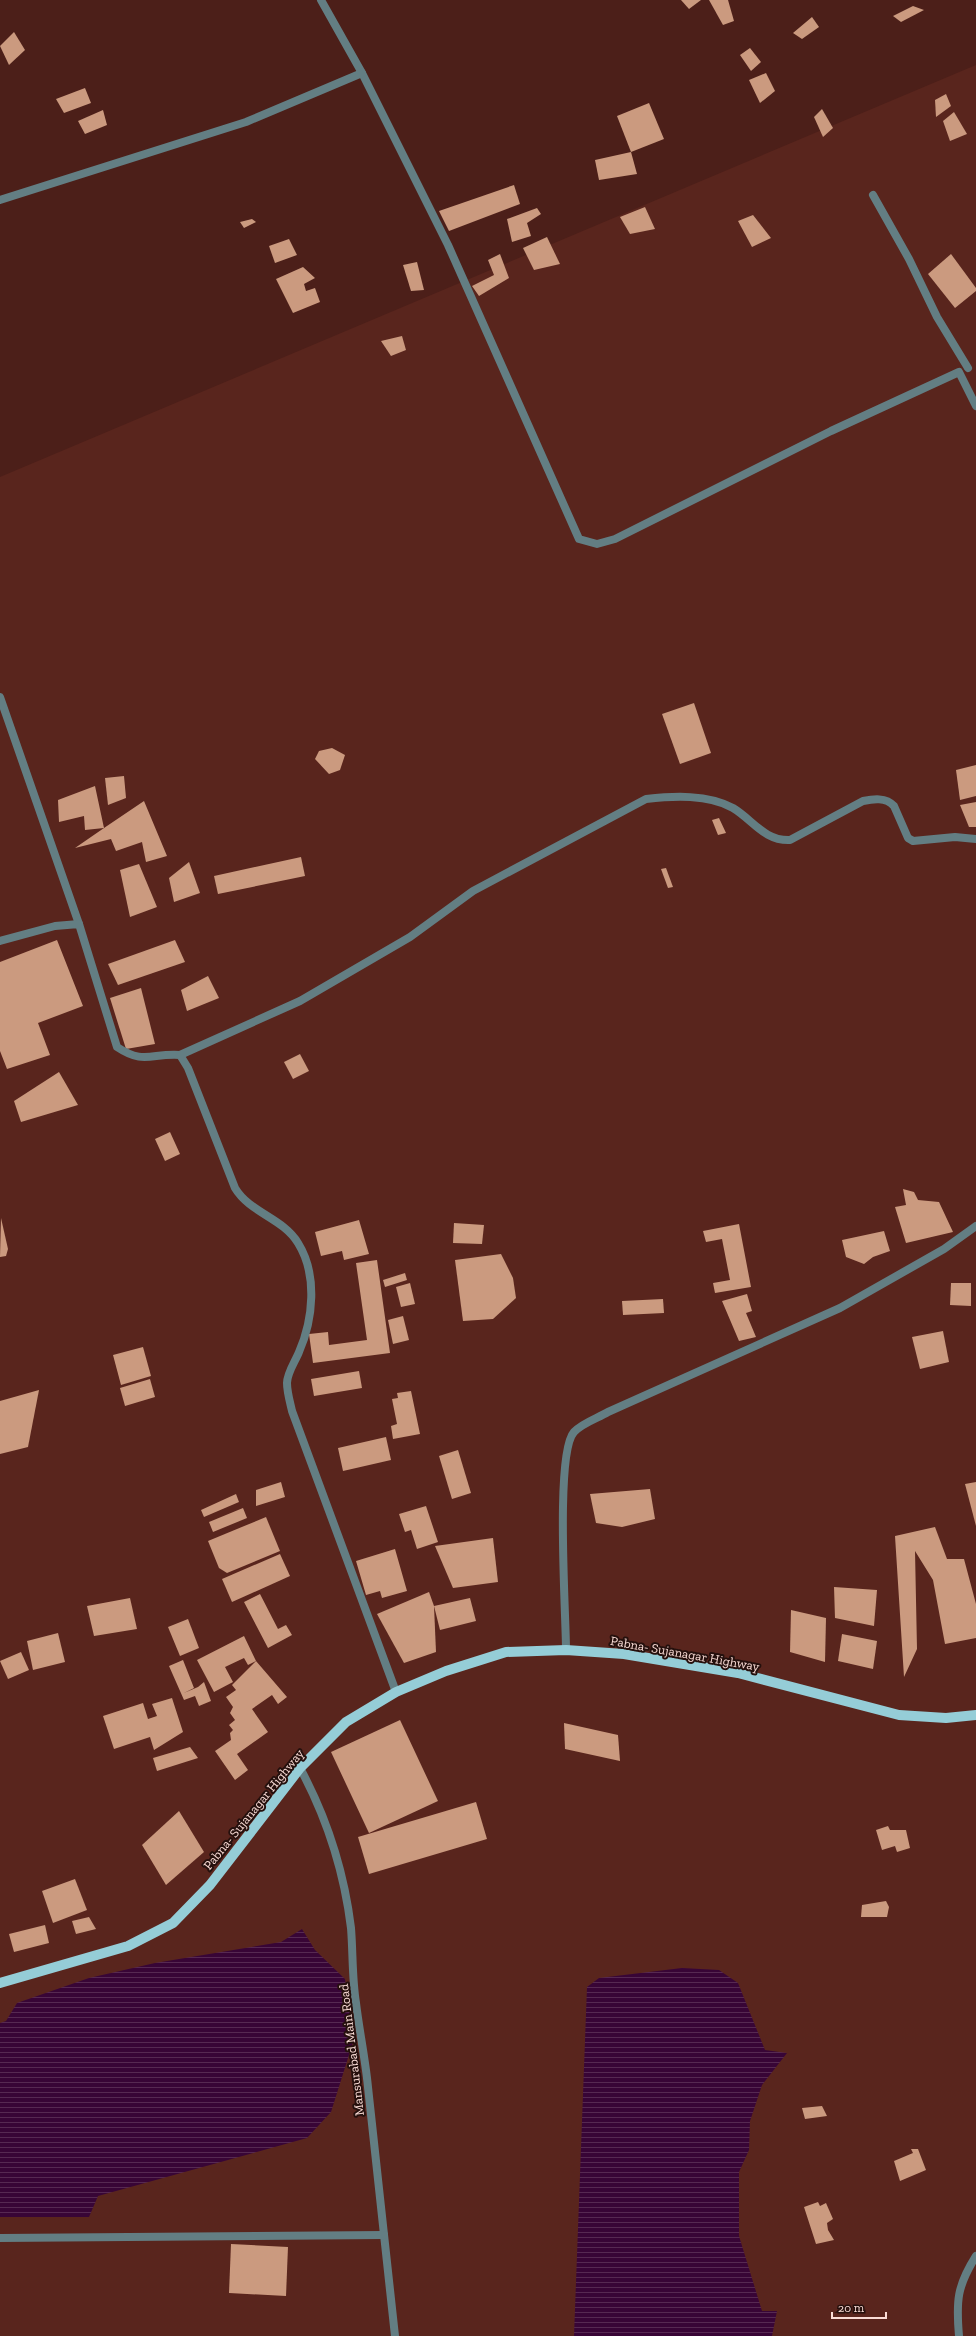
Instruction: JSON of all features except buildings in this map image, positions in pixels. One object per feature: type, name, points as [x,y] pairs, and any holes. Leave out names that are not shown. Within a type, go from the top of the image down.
[{"type":"main road","name":"Pabna- Sujanagar Highway","points":[[0,1983],[128,1946],[173,1922],[210,1885],[300,1768],[346,1722],[396,1692],[446,1671],[506,1652],[566,1650],[624,1654],[738,1673],[899,1715],[946,1718],[976,1715]]},
{"type":"street","points":[[321,0],[362,73],[448,245],[579,539],[598,544],[615,539],[831,431],[976,363]]},
{"type":"street","points":[[0,200],[246,122],[362,73]]},
{"type":"street","points":[[873,195],[909,259],[937,317],[968,368]]},
{"type":"street","points":[[958,372],[976,406]]},
{"type":"street","points":[[0,697],[79,924],[117,1047],[131,1056],[146,1058],[166,1054],[180,1055],[300,1001],[410,936],[473,891],[646,799],[673,796],[708,800],[732,808],[770,837],[779,840],[790,840],[863,801],[876,798],[891,803],[894,806],[908,838],[913,841],[956,837],[976,839]]},
{"type":"street","points":[[0,941],[55,926],[79,924]]},
{"type":"street","points":[[180,1055],[188,1068],[235,1188],[241,1198],[282,1224],[298,1243],[308,1265],[311,1313],[300,1352],[287,1383],[292,1410],[396,1692]]},
{"type":"street","points":[[566,1650],[563,1481],[568,1445],[574,1432],[608,1412],[840,1308],[944,1249],[976,1226]]},
{"type":"street","name":"Mansurabad Main Road","points":[[300,1768],[318,1800],[336,1852],[344,1884],[351,1928],[355,2002],[367,2076],[395,2336]]},
{"type":"street","points":[[0,2238],[384,2235]]},
{"type":"street","points":[[959,2336],[957,2311],[960,2286],[976,2256]]},
{"type":"shaded area","points":[[976,65],[976,2336],[0,2336],[0,477]]},
{"type":"shaded area","points":[[302,1929],[315,1950],[345,1979],[354,2039],[331,2112],[307,2138],[98,2196],[89,2217],[0,2217],[0,2023],[6,2021],[17,2003],[89,1978],[155,1963],[281,1942]]},
{"type":"shaded area","points":[[682,1968],[719,1970],[738,1983],[765,2050],[787,2053],[762,2085],[750,2121],[749,2150],[739,2172],[739,2236],[762,2311],[777,2311],[772,2336],[574,2336],[587,1987],[599,1978]]}]
